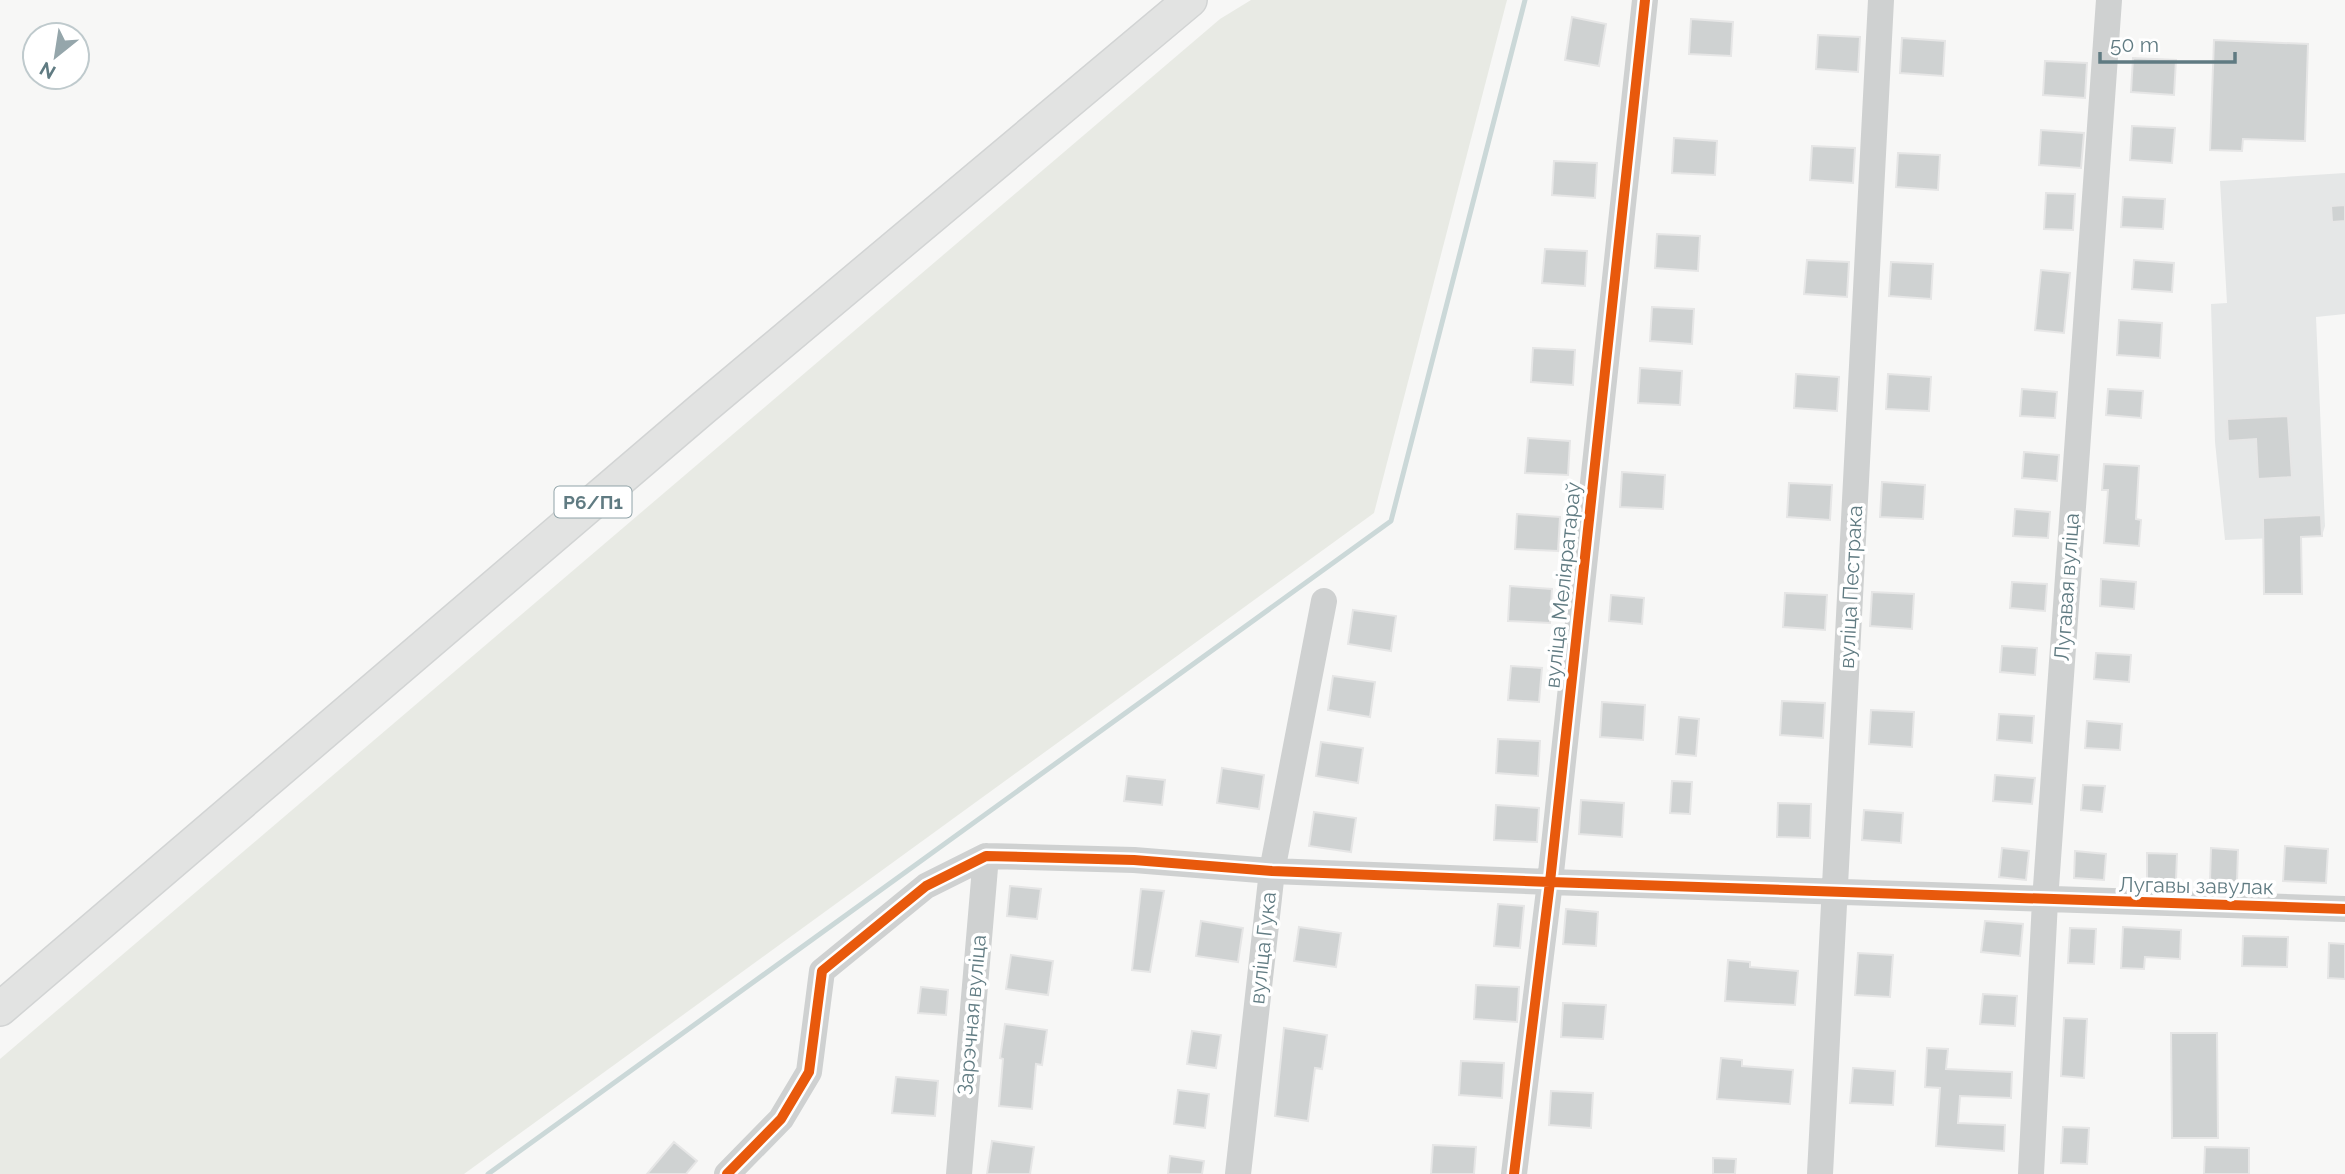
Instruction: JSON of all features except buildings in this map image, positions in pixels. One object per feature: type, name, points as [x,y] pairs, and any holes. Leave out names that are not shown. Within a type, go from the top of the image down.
[{"type":"main road","name":"Р6/П1","points":[[0,1009],[702,409],[1191,0]]},
{"type":"street","name":"вуліца Меліяратараў","points":[[1514,1174],[1550,882],[1645,0]]},
{"type":"street","name":"вуліца Пестрака","points":[[1820,1174],[1881,0]]},
{"type":"street","name":"Лугавая вуліца","points":[[2031,1174],[2045,901],[2109,0]]},
{"type":"street","name":"вуліца Гука","points":[[1238,1174],[1272,871],[1324,601]]},
{"type":"street","name":"Лугавы завулак","points":[[986,856],[1134,860],[1272,871],[1550,882],[2045,901],[2345,909]]},
{"type":"street","points":[[727,1174],[780,1119],[810,1072],[822,971],[926,886],[986,856]]},
{"type":"street","name":"Зарэчная вуліца","points":[[959,1174],[986,856]]},
{"type":"shaded area","points":[[1251,0],[1507,0],[1374,513],[464,1174],[0,1174],[0,1059],[1220,19]]},
{"type":"shaded area","points":[[2345,173],[2345,314],[2316,317],[2325,526],[2322,536],[2225,540],[2215,442],[2211,304],[2227,303],[2220,181]]},
{"type":"waterway","points":[[488,1174],[1391,521],[1525,0]]},
{"type":"cycle path","points":[[1514,1174],[1550,882],[1645,0]]},
{"type":"cycle path","points":[[727,1174],[781,1119],[809,1072],[822,971],[926,886],[986,856],[1134,860],[1272,871],[1550,882],[2345,909]]}]
